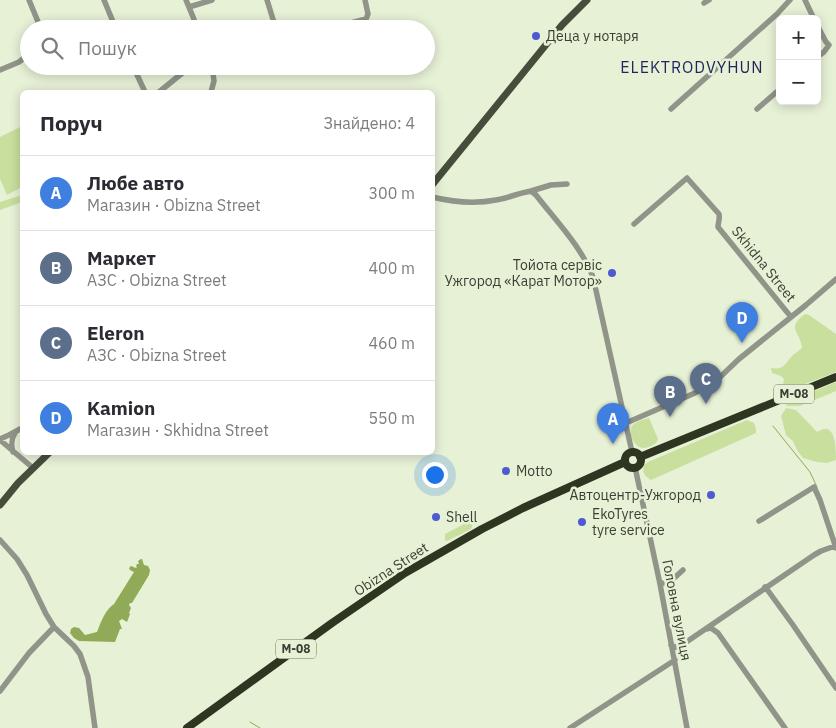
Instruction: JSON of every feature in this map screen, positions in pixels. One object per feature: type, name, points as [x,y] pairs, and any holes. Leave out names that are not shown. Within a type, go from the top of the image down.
[{"type":"highway","name":"М-08","points":[[640,457],[836,377]]},
{"type":"highway","points":[[632,452],[637,453],[640,457],[639,464],[635,467],[628,466],[625,462],[627,454],[632,452]]},
{"type":"highway","name":"Obizna Street","points":[[187,728],[332,623],[406,573],[482,529],[523,508],[625,462]]},
{"type":"main road","points":[[435,182],[552,37],[587,0]]},
{"type":"main road","points":[[0,504],[12,489],[47,455]]},
{"type":"street","points":[[29,0],[37,20]]},
{"type":"street","points":[[104,0],[112,20]]},
{"type":"street","points":[[186,0],[194,20]]},
{"type":"street","points":[[189,6],[212,0]]},
{"type":"street","points":[[267,0],[273,20]]},
{"type":"street","points":[[365,0],[368,14],[366,20]]},
{"type":"street","points":[[671,108],[777,14],[790,0]]},
{"type":"street","points":[[805,0],[812,15]]},
{"type":"street","points":[[821,33],[829,45],[821,54]]},
{"type":"street","points":[[0,70],[20,61]]},
{"type":"street","points":[[137,75],[144,90]]},
{"type":"street","points":[[161,90],[180,75]]},
{"type":"street","points":[[212,90],[213,75]]},
{"type":"street","points":[[758,108],[776,93]]},
{"type":"street","name":"Skhidna Street","points":[[634,224],[688,178],[719,214],[718,227],[791,317]]},
{"type":"street","points":[[435,198],[475,202],[495,200],[550,185],[567,184]]},
{"type":"street","points":[[531,191],[536,195],[589,267],[596,287],[632,452]]},
{"type":"street","name":"Skhidna Street","points":[[626,423],[696,393],[718,379],[738,360],[836,279]]},
{"type":"street","points":[[20,430],[0,439],[33,468]]},
{"type":"street","points":[[13,452],[12,438],[20,430]]},
{"type":"street","name":"Головна вулиця","points":[[635,467],[660,584],[687,728]]},
{"type":"street","points":[[671,645],[679,647],[764,587],[821,550],[835,547],[814,486],[759,520]]},
{"type":"street","points":[[0,540],[17,559],[27,575],[54,628],[80,654],[88,677],[95,728]]},
{"type":"street","points":[[660,584],[671,581],[683,570]]},
{"type":"street","points":[[764,587],[770,592],[836,688]]},
{"type":"street","points":[[0,691],[29,653],[54,628]]},
{"type":"street","points":[[706,629],[711,628],[718,633],[785,728]]},
{"type":"street","points":[[570,728],[674,660]]},
{"type":"shaded area","points":[[20,127],[20,188],[7,195],[0,179],[0,137]]},
{"type":"shaded area","points":[[20,196],[20,203],[0,210],[0,202]]},
{"type":"shaded area","points":[[805,314],[836,334],[836,372],[785,392],[782,391],[784,379],[772,373],[771,368],[783,366],[802,348],[795,327],[799,319]]},
{"type":"shaded area","points":[[836,382],[836,391],[800,406],[786,406],[787,403]]},
{"type":"shaded area","points":[[786,408],[796,410],[817,432],[825,429],[831,432],[835,441],[836,460],[827,463],[803,458],[793,441],[786,435],[781,416]]},
{"type":"shaded area","points":[[649,418],[658,439],[656,443],[641,448],[632,439],[632,427],[637,422]]},
{"type":"shaded area","points":[[747,420],[754,423],[756,433],[651,480],[644,474],[644,465],[648,462]]},
{"type":"shaded area","points":[[468,522],[472,525],[471,529],[447,541],[445,540],[445,534]]},
{"type":"shaded area","points":[[141,559],[150,570],[149,575],[129,605],[131,608],[127,622],[122,619],[119,621],[122,629],[120,629],[115,642],[79,641],[74,638],[70,633],[74,627],[79,628],[85,635],[97,632],[106,613],[114,604],[134,572],[129,568],[131,566],[136,568],[137,564],[139,564],[138,561]]},
{"type":"waterway","points":[[773,426],[810,472],[817,487]]},
{"type":"waterway","points":[[250,722],[260,728]]},
{"type":"place","name":"Деца у нотаря","points":[[536,36]]},
{"type":"place","name":"Тойота сервіс Ужгород «Карат Мотор»","points":[[612,273]]},
{"type":"place","name":"Kamion","points":[[742,343]]},
{"type":"place","name":"Eleron","points":[[706,404]]},
{"type":"place","name":"Маркет","points":[[670,417]]},
{"type":"place","name":"Любе авто","points":[[613,444]]},
{"type":"place","name":"Motto","points":[[506,471]]},
{"type":"place","name":"Автоцентр-Ужгород","points":[[711,495]]},
{"type":"place","name":"Shell","points":[[436,517]]},
{"type":"place","name":"EkoTyres tyre service","points":[[582,522]]},
{"type":"district","name":"ELEKTRODVYHUN","points":[[692,67]]}]
